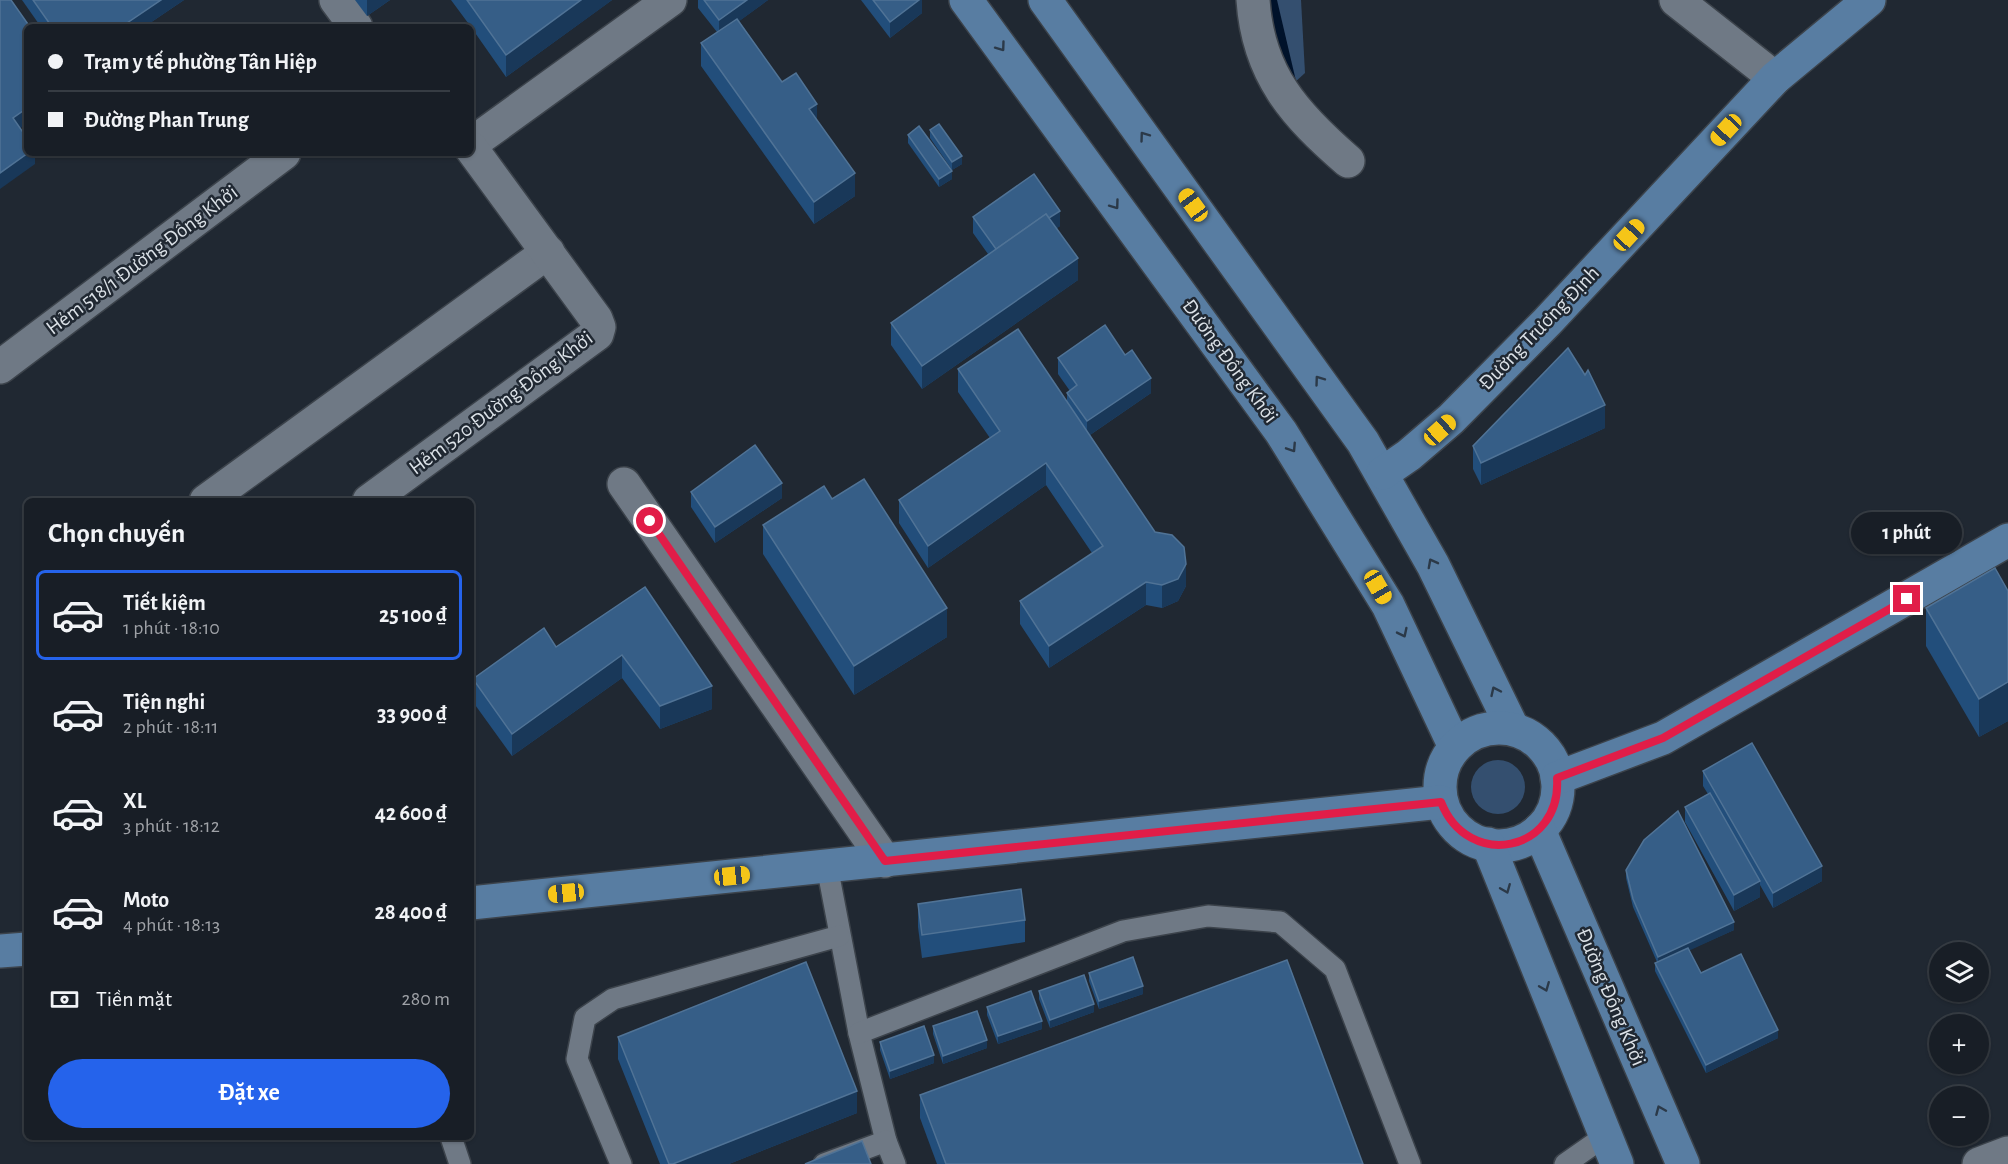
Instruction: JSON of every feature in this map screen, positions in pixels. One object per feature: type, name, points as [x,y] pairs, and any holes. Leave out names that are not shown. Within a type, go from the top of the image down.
[{"type":"main road","name":"Đường Đồng Khởi","points":[[966,0],[1281,432],[1388,605],[1455,747]]},
{"type":"main road","points":[[1045,0],[1341,410],[1383,473],[1452,601],[1514,729]]},
{"type":"main road","name":"Đường Trương Định","points":[[1383,473],[1415,450],[1451,419],[1547,322],[1775,78],[1869,0]]},
{"type":"main road","points":[[1557,778],[1663,738],[1702,718],[2008,540]]},
{"type":"main road","points":[[1514,729],[1524,733],[1543,747],[1555,767],[1557,778],[1554,806],[1539,830],[1515,843],[1488,844],[1475,841],[1454,825],[1441,802],[1439,787],[1441,773],[1455,747],[1467,737],[1482,730],[1514,729]]},
{"type":"main road","points":[[474,903],[1441,802]]},
{"type":"main road","name":"Đường Đồng Khởi","points":[[1539,830],[1683,1164]]},
{"type":"main road","points":[[1488,844],[1611,1150]]},
{"type":"main road","points":[[0,951],[24,949]]},
{"type":"street","points":[[336,0],[354,24]]},
{"type":"street","name":"Hẻm 520 Đường Đồng Khởi","points":[[474,144],[670,0]]},
{"type":"street","points":[[1253,0],[1262,51],[1279,88],[1307,126],[1348,161]]},
{"type":"street","points":[[1676,0],[1775,78]]},
{"type":"street","name":"Hẻm 520 Đường Đồng Khởi","points":[[373,498],[597,334],[599,327],[596,319],[474,150]]},
{"type":"street","name":"Hẻm 518/1 Đường Đồng Khởi","points":[[0,367],[280,156]]},
{"type":"street","points":[[216,498],[240,491],[548,252]]},
{"type":"street","points":[[624,483],[885,861]]},
{"type":"street","points":[[1979,1164],[2008,1153]]},
{"type":"lane","points":[[827,867],[859,1033],[886,1141],[895,1164]]},
{"type":"lane","points":[[859,1033],[1123,931],[1208,916],[1280,922],[1335,969],[1410,1164]]},
{"type":"lane","points":[[621,1164],[577,1059],[585,1018],[613,999],[839,936]]},
{"type":"lane","points":[[452,1140],[460,1164]]},
{"type":"lane","points":[[824,1164],[886,1141]]},
{"type":"lane","points":[[1565,1164],[1611,1150]]},
{"type":"shaded area","points":[[1240,0],[1301,0],[1305,73],[1294,83]]},
{"type":"shaded area","points":[[1265,0],[1277,0],[1296,81],[1275,49]]},
{"type":"shaded area","points":[[1493,760],[1503,760],[1513,764],[1521,772],[1525,787],[1521,802],[1513,810],[1503,814],[1493,814],[1483,810],[1475,802],[1471,792],[1471,782],[1475,772],[1483,764]]},
{"type":"building","points":[[0,0],[11,0],[28,24],[24,24],[24,110],[13,118],[24,134],[24,156],[0,173]]},
{"type":"building","points":[[33,0],[161,0],[125,24],[50,24]]},
{"type":"building","points":[[467,0],[581,0],[506,55]]},
{"type":"building","points":[[704,0],[747,0],[719,20]]},
{"type":"building","points":[[873,0],[919,0],[890,22]]},
{"type":"building","points":[[737,19],[782,82],[796,73],[817,104],[809,109],[855,173],[814,202],[701,43]]},
{"type":"building","points":[[939,124],[962,156],[952,162],[930,130]]},
{"type":"building","points":[[919,126],[952,171],[939,179],[908,135]]},
{"type":"building","points":[[1034,174],[1060,211],[1049,218],[1046,214],[996,249],[973,217]]},
{"type":"building","points":[[1046,214],[1078,258],[922,366],[891,323]]},
{"type":"building","points":[[1105,325],[1125,355],[1132,350],[1151,378],[1087,421],[1067,393],[1077,385],[1058,358]]},
{"type":"building","points":[[1018,329],[1155,532],[1172,535],[1184,547],[1186,564],[1178,579],[1162,585],[1146,582],[1049,646],[1020,601],[1103,546],[1046,463],[928,546],[899,500],[1000,431],[958,369]]},
{"type":"building","points":[[1568,348],[1585,375],[1588,370],[1605,405],[1481,463],[1473,446]]},
{"type":"building","points":[[755,445],[782,483],[715,527],[691,492]]},
{"type":"building","points":[[864,479],[947,608],[854,666],[763,525],[824,486],[832,499]]},
{"type":"building","points":[[1995,568],[2008,591],[2008,682],[1979,699],[1926,608]]},
{"type":"building","points":[[645,587],[712,686],[660,706],[622,655],[512,734],[474,678],[544,628],[556,647]]},
{"type":"building","points":[[1752,743],[1822,866],[1773,893],[1703,771]]},
{"type":"building","points":[[1710,793],[1760,881],[1734,895],[1685,807]]},
{"type":"building","points":[[1678,811],[1734,922],[1658,957],[1633,899],[1626,870],[1644,840]]},
{"type":"building","points":[[1021,889],[1025,920],[922,935],[918,904]]},
{"type":"building","points":[[1688,948],[1701,973],[1741,954],[1778,1030],[1706,1065],[1655,963]]},
{"type":"building","points":[[1133,957],[1143,986],[1099,1001],[1089,973]]},
{"type":"building","points":[[1287,960],[1363,1164],[946,1164],[920,1095]]},
{"type":"building","points":[[806,962],[857,1091],[669,1164],[618,1037]]},
{"type":"building","points":[[1084,975],[1094,1004],[1050,1020],[1039,991]]},
{"type":"building","points":[[1031,991],[1042,1021],[998,1036],[987,1007]]},
{"type":"building","points":[[977,1011],[987,1040],[943,1056],[933,1026]]},
{"type":"building","points":[[924,1026],[934,1055],[890,1071],[880,1042]]},
{"type":"building","points":[[862,1141],[871,1164],[805,1164]]},
{"type":"route","points":[[650,521],[885,861],[1441,802],[1446,815],[1454,825],[1475,841],[1502,846],[1515,843],[1539,830],[1551,815],[1557,797],[1557,778],[1663,738],[1702,718],[1907,599]]}]
